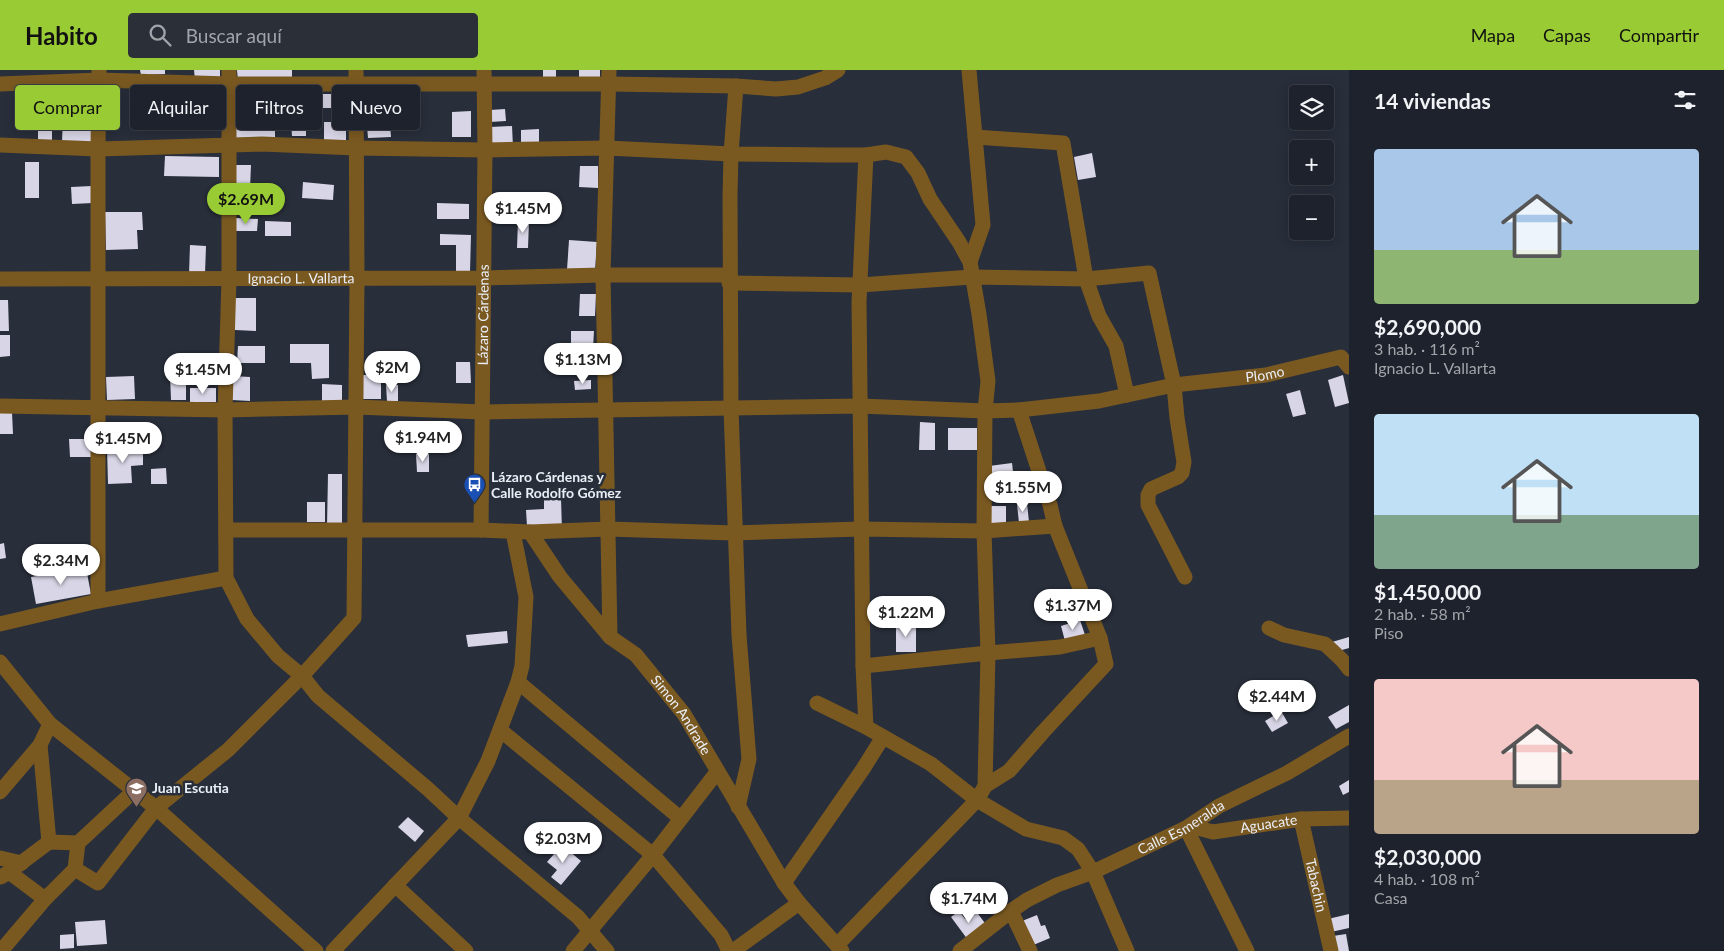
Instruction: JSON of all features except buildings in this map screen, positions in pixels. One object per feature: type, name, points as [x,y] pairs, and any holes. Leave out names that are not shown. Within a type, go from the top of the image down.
[{"type":"street","points":[[0,84],[99,75],[356,77],[430,83],[484,77],[609,77],[776,89],[798,87],[825,78],[838,70]]},
{"type":"street","points":[[970,70],[983,225],[971,269]]},
{"type":"street","points":[[98,601],[99,75]]},
{"type":"street","points":[[229,77],[229,279],[225,410],[226,578],[247,619],[278,656],[302,676],[318,696],[428,789],[459,818],[578,917],[607,951]]},
{"type":"street","points":[[75,869],[98,883],[156,808],[228,750],[302,676],[354,618],[357,279],[356,77]]},
{"type":"street","name":"Lázaro Cárdenas","points":[[481,530],[484,77]]},
{"type":"street","points":[[609,77],[603,275],[610,637]]},
{"type":"street","points":[[736,86],[731,154],[731,408],[739,634],[750,759],[738,806]]},
{"type":"street","points":[[975,137],[1062,144],[1086,278],[1099,316],[1116,346],[1127,396]]},
{"type":"street","points":[[0,145],[98,149],[229,144],[485,150],[607,148],[731,154],[866,154],[886,152],[906,157],[918,173],[930,198],[959,242],[971,269],[988,381],[984,531],[988,653],[984,786],[977,800],[839,948]]},
{"type":"street","points":[[866,154],[859,302],[863,666],[866,727]]},
{"type":"street","name":"Ignacio L. Vallarta","points":[[0,279],[357,279],[603,275],[860,285],[971,269],[1086,278],[1149,273],[1174,386]]},
{"type":"street","name":"Plomo","points":[[1174,386],[1266,375],[1341,357],[1349,367]]},
{"type":"street","points":[[0,406],[225,410],[356,407],[483,412],[860,406],[986,411],[1019,410],[1099,401],[1174,386],[1182,473],[1151,489],[1148,495],[1148,505],[1185,577]]},
{"type":"street","points":[[984,786],[1009,771],[1106,664],[1100,638],[1055,526],[1019,410]]},
{"type":"street","points":[[226,530],[481,530],[530,532],[608,529],[734,533],[861,529],[984,531],[1055,526]]},
{"type":"street","points":[[333,951],[459,818],[488,761],[518,682],[522,666],[526,597],[513,532]]},
{"type":"street","name":"Simon Andrade","points":[[530,532],[560,576],[610,637],[636,655],[684,714],[784,883],[839,948]]},
{"type":"street","points":[[0,624],[98,601],[226,578]]},
{"type":"street","points":[[1269,628],[1284,635],[1327,639],[1349,670]]},
{"type":"street","points":[[863,666],[988,653],[1060,648],[1100,638]]},
{"type":"street","points":[[0,662],[50,724],[135,790],[316,951]]},
{"type":"street","points":[[518,682],[680,818]]},
{"type":"street","points":[[817,703],[866,727],[931,764],[977,800],[1026,829],[1063,838],[1078,849],[1093,872],[1127,951]]},
{"type":"street","points":[[0,792],[40,745],[50,724]]},
{"type":"street","points":[[500,730],[653,854],[720,935],[729,951]]},
{"type":"street","name":"Calle Esmeralda","points":[[960,951],[1028,900],[1057,885],[1093,872],[1188,827],[1219,806],[1287,773],[1349,736]]},
{"type":"street","points":[[784,883],[863,770],[883,737]]},
{"type":"street","points":[[40,745],[50,842]]},
{"type":"street","points":[[573,951],[653,854],[717,772]]},
{"type":"street","points":[[1,951],[45,899],[75,869],[78,843],[135,790]]},
{"type":"street","name":"Aguacate","points":[[1188,827],[1213,832],[1301,819],[1349,818]]},
{"type":"street","name":"Tabachin","points":[[1301,819],[1331,951]]},
{"type":"street","points":[[1188,827],[1247,951]]},
{"type":"street","points":[[45,899],[4,875],[50,842],[78,843]]},
{"type":"street","points":[[0,858],[22,863]]},
{"type":"street","points":[[395,884],[466,951]]},
{"type":"street","points":[[733,951],[799,903]]},
{"type":"street","points":[[1011,911],[1030,951]]},
{"type":"place","name":"Lázaro Cárdenas y Calle Rodolfo Gómez","points":[[475,504]]},
{"type":"place","name":"Juan Escutia","points":[[136,807]]}]
